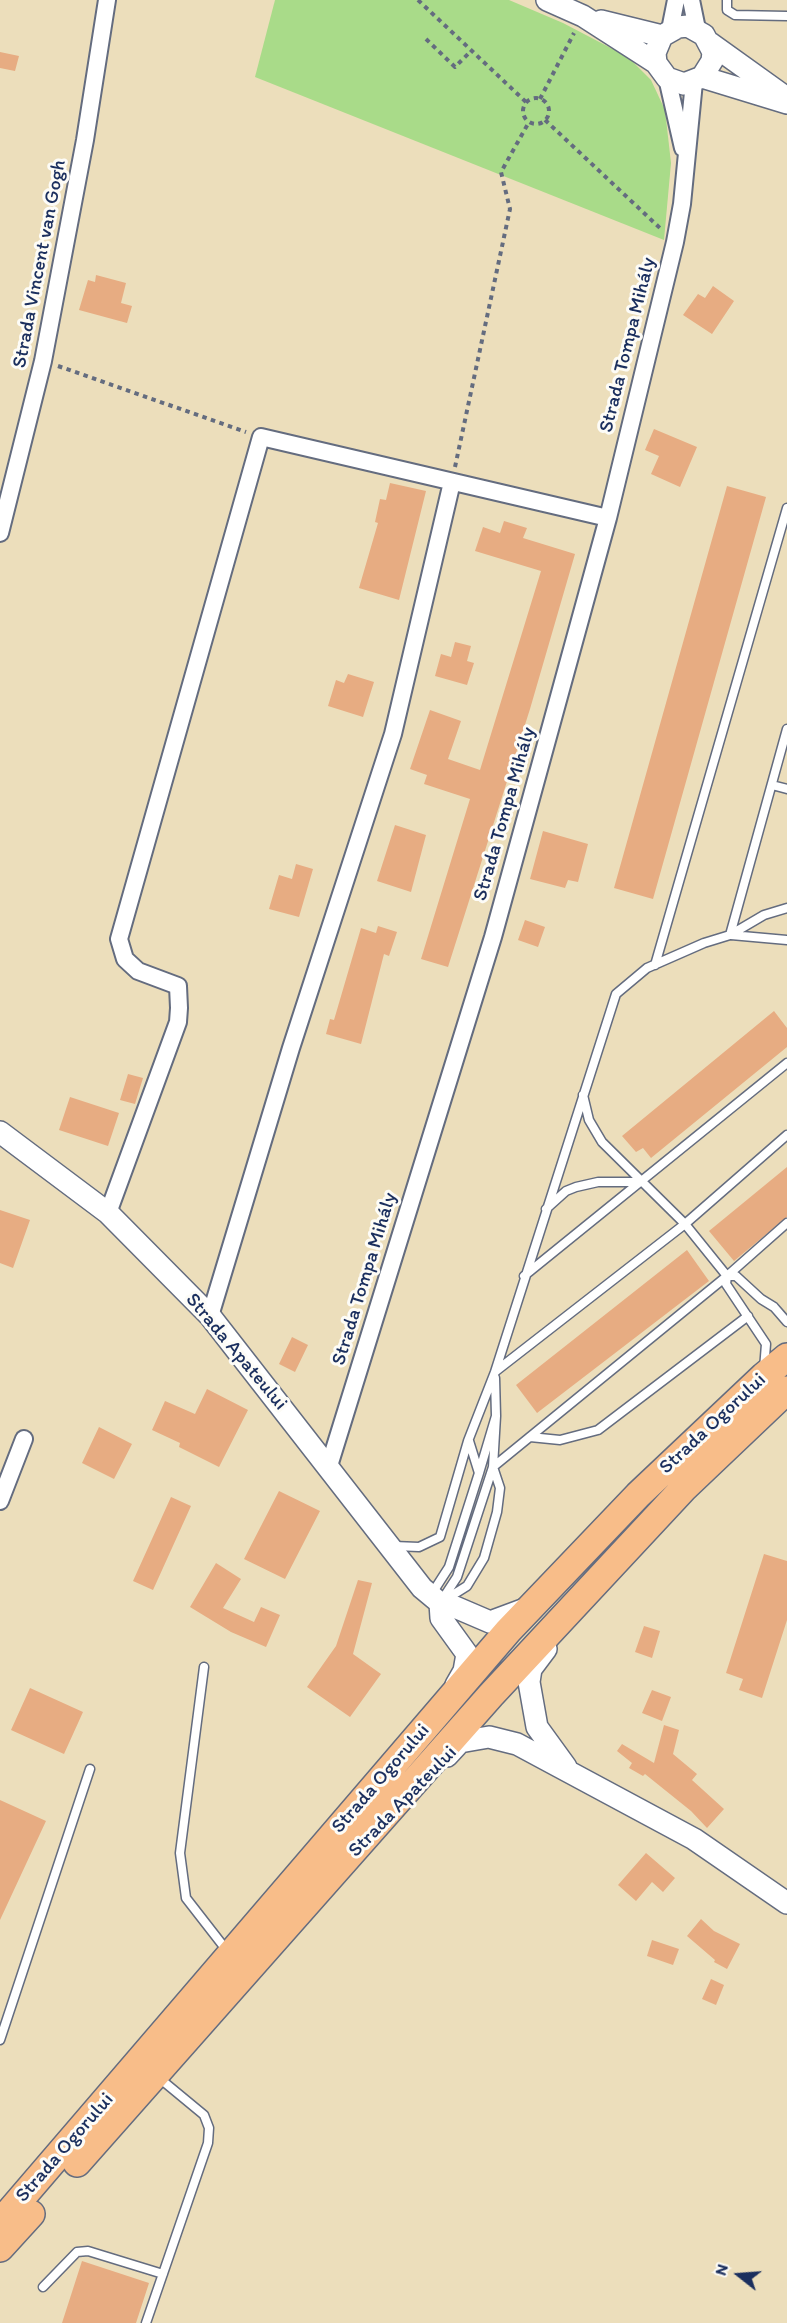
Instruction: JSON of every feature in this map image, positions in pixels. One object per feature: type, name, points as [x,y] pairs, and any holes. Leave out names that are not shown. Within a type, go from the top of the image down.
[{"type":"highway","name":"Strada Ogorului","points":[[0,2248],[17,2211],[231,1954],[532,1605],[638,1495],[787,1357]]},
{"type":"highway","name":"Strada Ogorului","points":[[0,2223],[17,2211],[155,2075],[272,1939],[338,1869],[491,1695],[683,1489],[787,1390]]},
{"type":"highway","points":[[0,2253],[17,2211]]},
{"type":"street","name":"Strada Vincent van Gogh","points":[[0,533],[43,361],[85,140],[106,0]]},
{"type":"street","points":[[547,0],[583,16],[675,82],[698,80],[787,103]]},
{"type":"street","points":[[661,70],[655,53],[666,33],[676,0]]},
{"type":"street","points":[[691,0],[712,61],[698,80]]},
{"type":"street","points":[[583,16],[666,33],[678,27],[703,36],[787,98]]},
{"type":"street","name":"Strada Tompa Mihály","points":[[661,70],[686,164]]},
{"type":"street","name":"Strada Tompa Mihály","points":[[329,1466],[493,937],[608,518],[675,242],[698,80]]},
{"type":"street","points":[[108,1212],[178,1022],[179,1008],[178,986],[138,971],[125,959],[119,939],[261,437],[608,518]]},
{"type":"street","points":[[210,1316],[291,1048],[393,734],[452,482]]},
{"type":"street","name":"Strada Apateului","points":[[0,1132],[108,1212],[210,1316],[435,1599],[441,1618],[467,1654],[464,1671],[439,1712]]},
{"type":"street","points":[[0,1501],[24,1439]]},
{"type":"street","name":"Strada Apateului","points":[[570,1772],[537,1727],[529,1682],[531,1669],[594,1585]]},
{"type":"street","points":[[435,1599],[490,1622],[532,1605]]},
{"type":"street","name":"Strada Apateului","points":[[338,1869],[422,1786],[460,1742],[489,1737],[501,1739],[570,1772],[694,1839],[787,1903]]},
{"type":"lane","points":[[727,0],[727,10],[735,15],[787,16]]},
{"type":"lane","points":[[655,964],[787,508]]},
{"type":"lane","points":[[730,935],[787,729]]},
{"type":"lane","points":[[772,785],[787,789]]},
{"type":"lane","points":[[391,1545],[419,1547],[440,1536],[468,1441],[495,1372],[616,994],[647,968],[730,935],[764,915],[787,908]]},
{"type":"lane","points":[[730,935],[787,940]]},
{"type":"lane","points":[[524,1276],[643,1182],[787,1063]]},
{"type":"lane","points":[[583,1095],[589,1120],[602,1142],[685,1224],[727,1276],[726,1284],[766,1344],[764,1376]]},
{"type":"lane","points":[[495,1372],[685,1224],[787,1136]]},
{"type":"lane","points":[[546,1209],[566,1191],[576,1188],[598,1182],[643,1182]]},
{"type":"lane","points":[[493,1467],[727,1276],[787,1224]]},
{"type":"lane","points":[[727,1276],[736,1276],[761,1299],[774,1307],[787,1322]]},
{"type":"lane","points":[[530,1437],[560,1440],[598,1430],[748,1316]]},
{"type":"lane","points":[[435,1599],[457,1577],[493,1467],[496,1416],[495,1372]]},
{"type":"lane","points":[[435,1599],[449,1567],[496,1416]]},
{"type":"lane","points":[[468,1441],[479,1473]]},
{"type":"lane","points":[[435,1599],[467,1586],[484,1558],[497,1512],[500,1488],[493,1467]]},
{"type":"lane","points":[[204,1667],[180,1854],[186,1898],[231,1954]]},
{"type":"lane","points":[[0,2040],[90,1769]]},
{"type":"lane","points":[[146,2323],[208,2143],[209,2128],[204,2115],[155,2075]]},
{"type":"lane","points":[[43,2287],[77,2252],[88,2251],[163,2274]]},
{"type":"path","points":[[418,0],[526,102]]},
{"type":"path","points":[[540,99],[583,16]]},
{"type":"path","points":[[426,39],[455,67],[471,51]]},
{"type":"path","points":[[532,98],[540,99],[547,104],[549,112],[545,120],[537,124],[529,122],[523,109],[526,102],[532,98]]},
{"type":"path","points":[[545,120],[675,242]]},
{"type":"path","points":[[452,482],[510,209],[501,172],[529,122]]},
{"type":"path","points":[[43,361],[261,437]]},
{"type":"green space","points":[[275,0],[509,0],[563,23],[628,57],[651,80],[665,110],[671,163],[664,240],[255,77]]},
{"type":"building","points":[[0,52],[19,56],[15,71],[0,68]]},
{"type":"building","points":[[96,275],[126,283],[121,303],[132,306],[127,323],[79,310],[88,280],[95,282]]},
{"type":"building","points":[[713,286],[734,301],[712,334],[683,315],[698,294],[705,298]]},
{"type":"building","points":[[654,429],[697,447],[680,487],[651,474],[659,456],[645,450]]},
{"type":"building","points":[[390,483],[426,491],[399,600],[359,588],[378,523],[375,522],[380,499],[386,500]]},
{"type":"building","points":[[727,486],[766,497],[653,899],[614,888]]},
{"type":"building","points":[[504,521],[527,528],[523,538],[575,554],[530,709],[448,967],[421,959],[470,799],[424,784],[427,775],[410,769],[430,710],[461,721],[448,759],[480,770],[541,571],[475,551],[483,527],[500,533]]},
{"type":"building","points":[[455,642],[471,646],[467,661],[474,663],[467,685],[435,676],[441,654],[451,657]]},
{"type":"building","points":[[348,674],[374,682],[363,717],[328,706],[336,680],[344,683]]},
{"type":"building","points":[[395,825],[426,835],[411,892],[377,881]]},
{"type":"building","points":[[543,831],[588,844],[578,882],[568,880],[565,888],[530,879]]},
{"type":"building","points":[[296,864],[313,869],[299,917],[269,909],[279,875],[292,879]]},
{"type":"building","points":[[525,920],[545,927],[538,947],[518,940]]},
{"type":"building","points":[[378,926],[397,932],[389,956],[384,954],[361,1044],[326,1034],[330,1019],[334,1020],[361,928],[376,933]]},
{"type":"building","points":[[774,1011],[787,1028],[787,1047],[651,1158],[643,1148],[636,1152],[622,1136]]},
{"type":"building","points":[[128,1074],[143,1078],[135,1104],[120,1100]]},
{"type":"building","points":[[70,1097],[119,1113],[108,1146],[59,1130]]},
{"type":"building","points":[[787,1167],[787,1217],[734,1261],[709,1231]]},
{"type":"building","points":[[0,1210],[30,1220],[13,1268],[0,1263]]},
{"type":"building","points":[[687,1250],[709,1281],[537,1413],[516,1385]]},
{"type":"building","points":[[292,1337],[308,1345],[295,1372],[279,1364]]},
{"type":"building","points":[[207,1389],[248,1410],[219,1467],[179,1447],[180,1443],[152,1430],[165,1401],[195,1414]]},
{"type":"building","points":[[99,1427],[132,1444],[114,1479],[82,1463]]},
{"type":"building","points":[[279,1491],[320,1511],[285,1579],[244,1559]]},
{"type":"building","points":[[171,1497],[191,1506],[153,1590],[133,1581]]},
{"type":"building","points":[[764,1554],[787,1561],[787,1620],[762,1698],[739,1690],[743,1679],[726,1673]]},
{"type":"building","points":[[216,1563],[241,1579],[223,1608],[254,1622],[261,1607],[280,1615],[266,1647],[231,1632],[190,1607]]},
{"type":"building","points":[[358,1580],[372,1583],[353,1654],[381,1674],[350,1717],[307,1687],[336,1646]]},
{"type":"building","points":[[644,1626],[660,1631],[652,1658],[635,1652]]},
{"type":"building","points":[[30,1688],[83,1712],[64,1754],[11,1730]]},
{"type":"building","points":[[652,1690],[671,1697],[662,1721],[642,1713]]},
{"type":"building","points":[[664,1725],[679,1730],[673,1754],[697,1774],[692,1780],[724,1809],[707,1828],[691,1811],[645,1774],[643,1776],[629,1768],[632,1763],[617,1751],[622,1744],[654,1763]]},
{"type":"building","points":[[0,1800],[46,1821],[0,1920]]},
{"type":"building","points":[[646,1853],[675,1878],[663,1892],[652,1882],[636,1901],[618,1885]]},
{"type":"building","points":[[701,1919],[714,1931],[740,1944],[727,1969],[714,1962],[715,1960],[687,1936]]},
{"type":"building","points":[[652,1940],[679,1949],[673,1965],[647,1956]]},
{"type":"building","points":[[711,1979],[724,1985],[716,2005],[702,1999]]},
{"type":"building","points":[[82,2261],[149,2283],[136,2323],[62,2323]]}]
